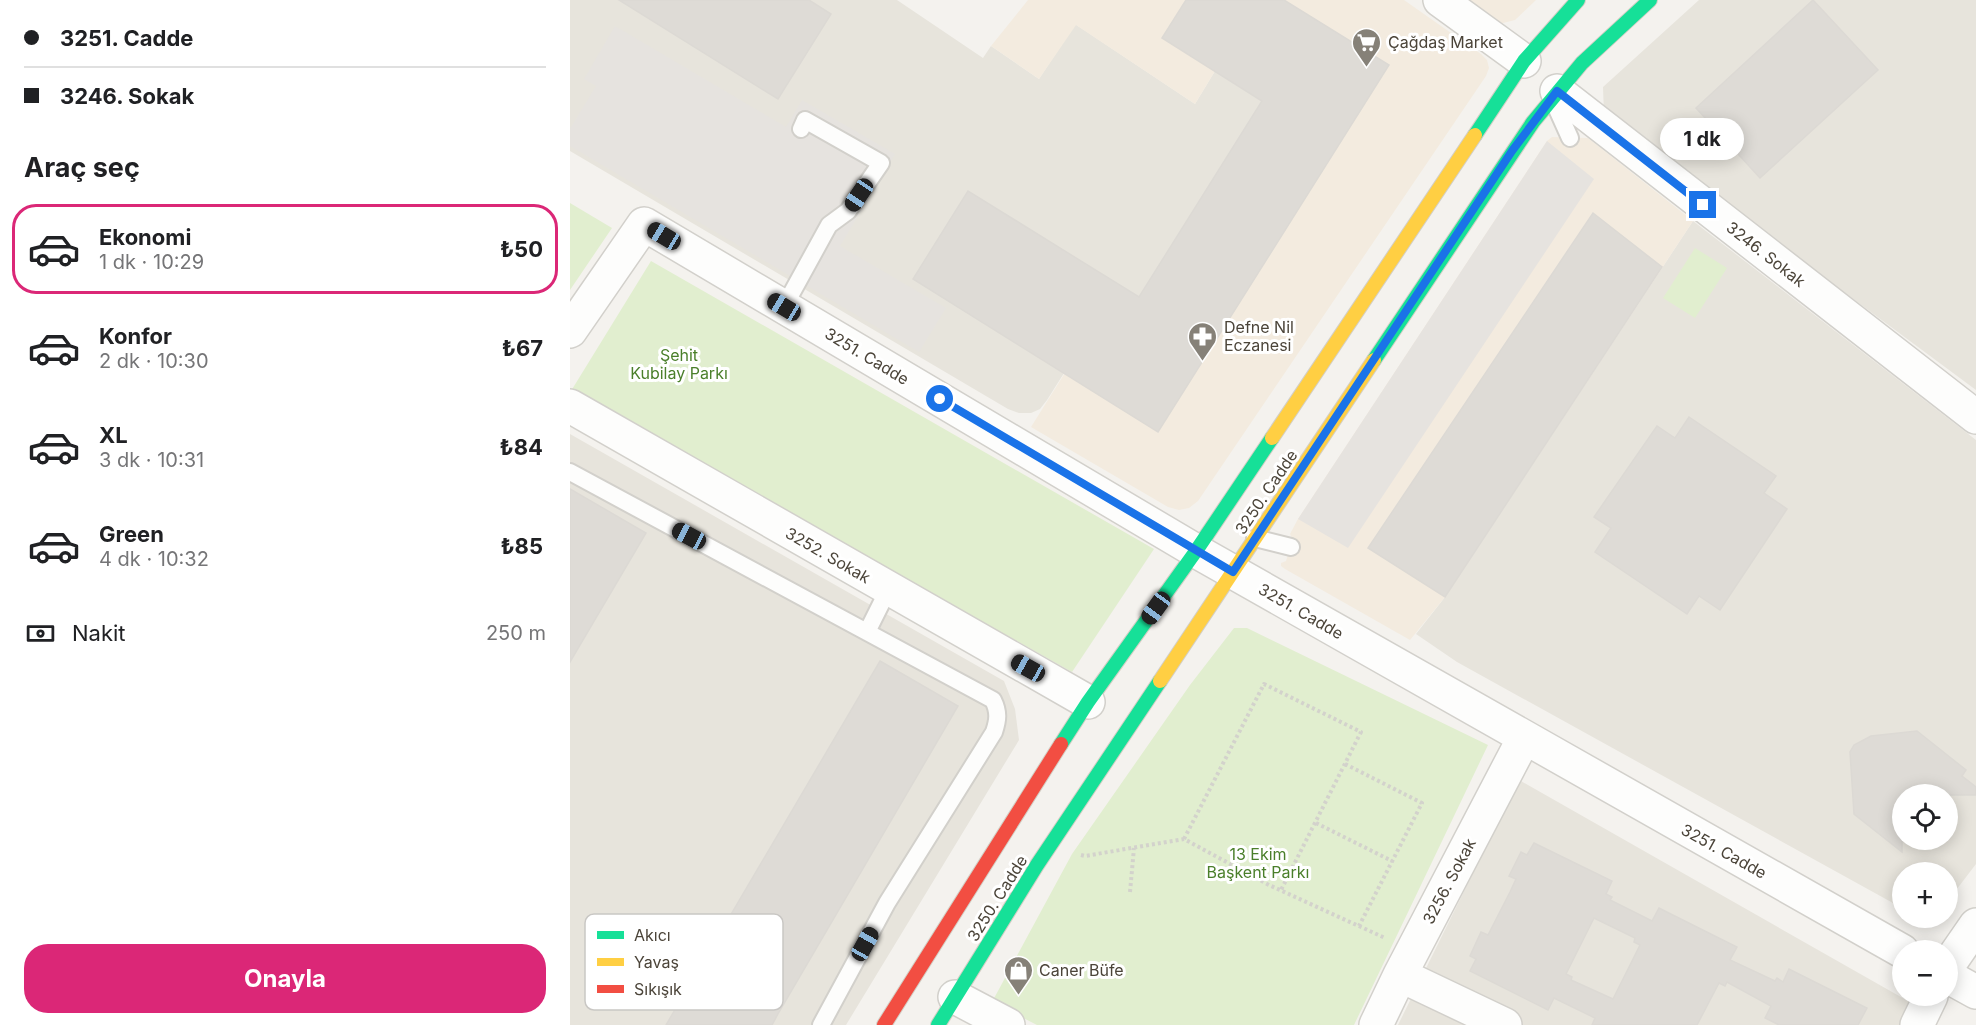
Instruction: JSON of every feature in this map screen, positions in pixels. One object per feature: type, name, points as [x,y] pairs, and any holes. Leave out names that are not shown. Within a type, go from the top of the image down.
[{"type":"street","points":[[1440,0],[1524,61]]},
{"type":"street","name":"3250. Cadde","points":[[884,1025],[1088,702],[1196,551],[1524,61],[1578,0]]},
{"type":"street","name":"3250. Cadde","points":[[938,1025],[1052,842],[1512,151],[1554,95],[1591,55],[1650,0]]},
{"type":"street","name":"3246. Sokak","points":[[1554,95],[1976,417]]},
{"type":"street","name":"3251. Cadde","points":[[570,331],[644,224],[1196,551],[1892,945]]},
{"type":"street","name":"3252. Sokak","points":[[570,406],[888,590],[1088,702]]},
{"type":"street","name":"3256. Sokak","points":[[1376,1025],[1524,738]]},
{"type":"street","points":[[1958,951],[1976,925]]},
{"type":"street","points":[[1406,963],[1505,1025]]},
{"type":"street","points":[[1958,982],[1976,992]]},
{"type":"street","points":[[955,997],[1008,1025]]},
{"type":"street","points":[[1917,1025],[1926,1006]]},
{"type":"lane","points":[[1554,95],[1570,138]]},
{"type":"lane","points":[[784,307],[829,225],[848,211],[881,163],[805,120],[801,129]]},
{"type":"lane","points":[[570,472],[993,700],[998,709],[998,720],[994,732],[887,903],[821,1025]]},
{"type":"lane","points":[[1255,538],[1291,547]]},
{"type":"lane","points":[[867,632],[888,590]]},
{"type":"path","points":[[1184,839],[1264,684],[1361,732],[1281,890]]},
{"type":"path","points":[[1345,764],[1422,803],[1359,926]]},
{"type":"path","points":[[1316,823],[1392,861]]},
{"type":"path","points":[[1052,842],[1085,856],[1184,839],[1281,890],[1359,926],[1406,963]]},
{"type":"path","points":[[1130,892],[1134,848]]},
{"type":"shaded area","points":[[570,0],[897,0],[983,58],[991,46],[1039,79],[1075,24],[1195,104],[1215,71],[1262,101],[1139,297],[1119,286],[1040,409],[1031,413],[1019,413],[1008,409],[570,151]]},
{"type":"shaded area","points":[[1028,0],[1404,0],[1487,60],[1489,68],[1486,76],[1198,501],[1189,508],[1179,510],[1168,507],[1031,427],[1120,285],[1139,297],[1262,101],[1215,71],[1195,104],[1076,25],[1039,79],[991,46]]},
{"type":"shaded area","points":[[1465,0],[1536,0],[1515,20],[1503,23],[1497,22]]},
{"type":"shaded area","points":[[1699,0],[1976,0],[1976,390],[1604,114],[1603,87]]},
{"type":"shaded area","points":[[615,26],[786,127],[802,100],[895,154],[840,246],[946,308],[919,352],[570,146],[570,129],[596,86],[584,79]]},
{"type":"shaded area","points":[[1552,137],[1588,138],[1693,221],[1445,597],[1410,640],[1285,569],[1281,563],[1286,561],[1293,540],[1290,534],[1298,519],[1547,141]]},
{"type":"shaded area","points":[[1547,141],[1594,179],[1348,548],[1298,519]]},
{"type":"shaded area","points":[[1693,221],[1976,440],[1976,864],[1958,888],[1958,862],[1892,862],[1892,902],[1457,662],[1416,634],[1445,597]]},
{"type":"shaded area","points":[[570,434],[1004,681],[1015,709],[1019,740],[846,1025],[570,1025]]},
{"type":"shaded area","points":[[1519,780],[1892,992],[1892,1006],[1914,1006],[1905,1025],[1398,1025]]},
{"type":"green space","points":[[570,203],[612,228],[570,290]]},
{"type":"green space","points":[[1695,248],[1727,268],[1695,318],[1663,298]]},
{"type":"green space","name":"Şehit Kubilay Parkı","points":[[651,261],[1154,549],[1072,672],[571,391]]},
{"type":"green space","name":"13 Ekim Başkent Parkı","points":[[1234,628],[1247,628],[1488,745],[1354,1025],[1037,1025],[992,1002],[1072,854],[1190,685]]},
{"type":"building","points":[[619,0],[809,0],[831,14],[778,99]]},
{"type":"building","points":[[1186,0],[1284,0],[1389,65],[1158,432],[913,279],[968,191],[1139,297],[1262,101],[1162,38]]},
{"type":"building","points":[[1813,0],[1878,70],[1760,178],[1696,108]]},
{"type":"building","points":[[1593,213],[1662,267],[1445,597],[1368,548]]},
{"type":"building","points":[[1689,417],[1776,476],[1764,493],[1787,509],[1720,610],[1699,596],[1687,614],[1595,552],[1611,528],[1594,517],[1657,426],[1675,438]]},
{"type":"building","points":[[570,489],[646,533],[570,662]]},
{"type":"building","points":[[880,661],[958,706],[783,1005],[783,914],[731,914]]},
{"type":"building","points":[[1917,731],[1966,770],[1962,776],[1976,787],[1976,795],[1958,795],[1958,784],[1892,784],[1892,844],[1854,814],[1850,752],[1854,745],[1871,736]]},
{"type":"building","points":[[1534,843],[1612,881],[1606,894],[1612,897],[1610,900],[1652,921],[1659,908],[1737,947],[1730,960],[1775,981],[1777,978],[1783,982],[1789,969],[1867,1008],[1858,1025],[1779,1025],[1765,1018],[1771,1006],[1727,982],[1725,986],[1719,983],[1697,1025],[1592,1025],[1595,1018],[1554,998],[1548,1010],[1470,971],[1476,959],[1470,956],[1481,932],[1488,935],[1516,879],[1509,876],[1521,852],[1527,855]],"holes":[[[1594,918],[1635,938],[1634,942],[1640,945],[1613,999],[1571,980],[1572,977],[1566,974]]]},
{"type":"building","points":[[675,1010],[780,1010],[772,1025],[666,1025]]},
{"type":"traffic: fast","points":[[1475,135],[1524,61],[1578,0]]},
{"type":"traffic: fast","points":[[1374,360],[1533,122],[1582,63],[1650,0]]},
{"type":"traffic: fast","points":[[1061,744],[1272,438]]},
{"type":"traffic: fast","points":[[938,1025],[1037,865],[1160,681]]},
{"type":"traffic: slow","points":[[1272,438],[1475,135]]},
{"type":"traffic: slow","points":[[1160,681],[1374,360]]},
{"type":"traffic: jam","points":[[884,1025],[1061,744]]},
{"type":"place","name":"Çağdaş Market","points":[[1367,68]]},
{"type":"place","name":"Defne Nil Eczanesi","points":[[1203,362]]},
{"type":"place","name":"Caner Büfe","points":[[1018,996]]},
{"type":"route","points":[[940,399],[1233,572],[1512,151],[1557,91],[1703,205]]}]
